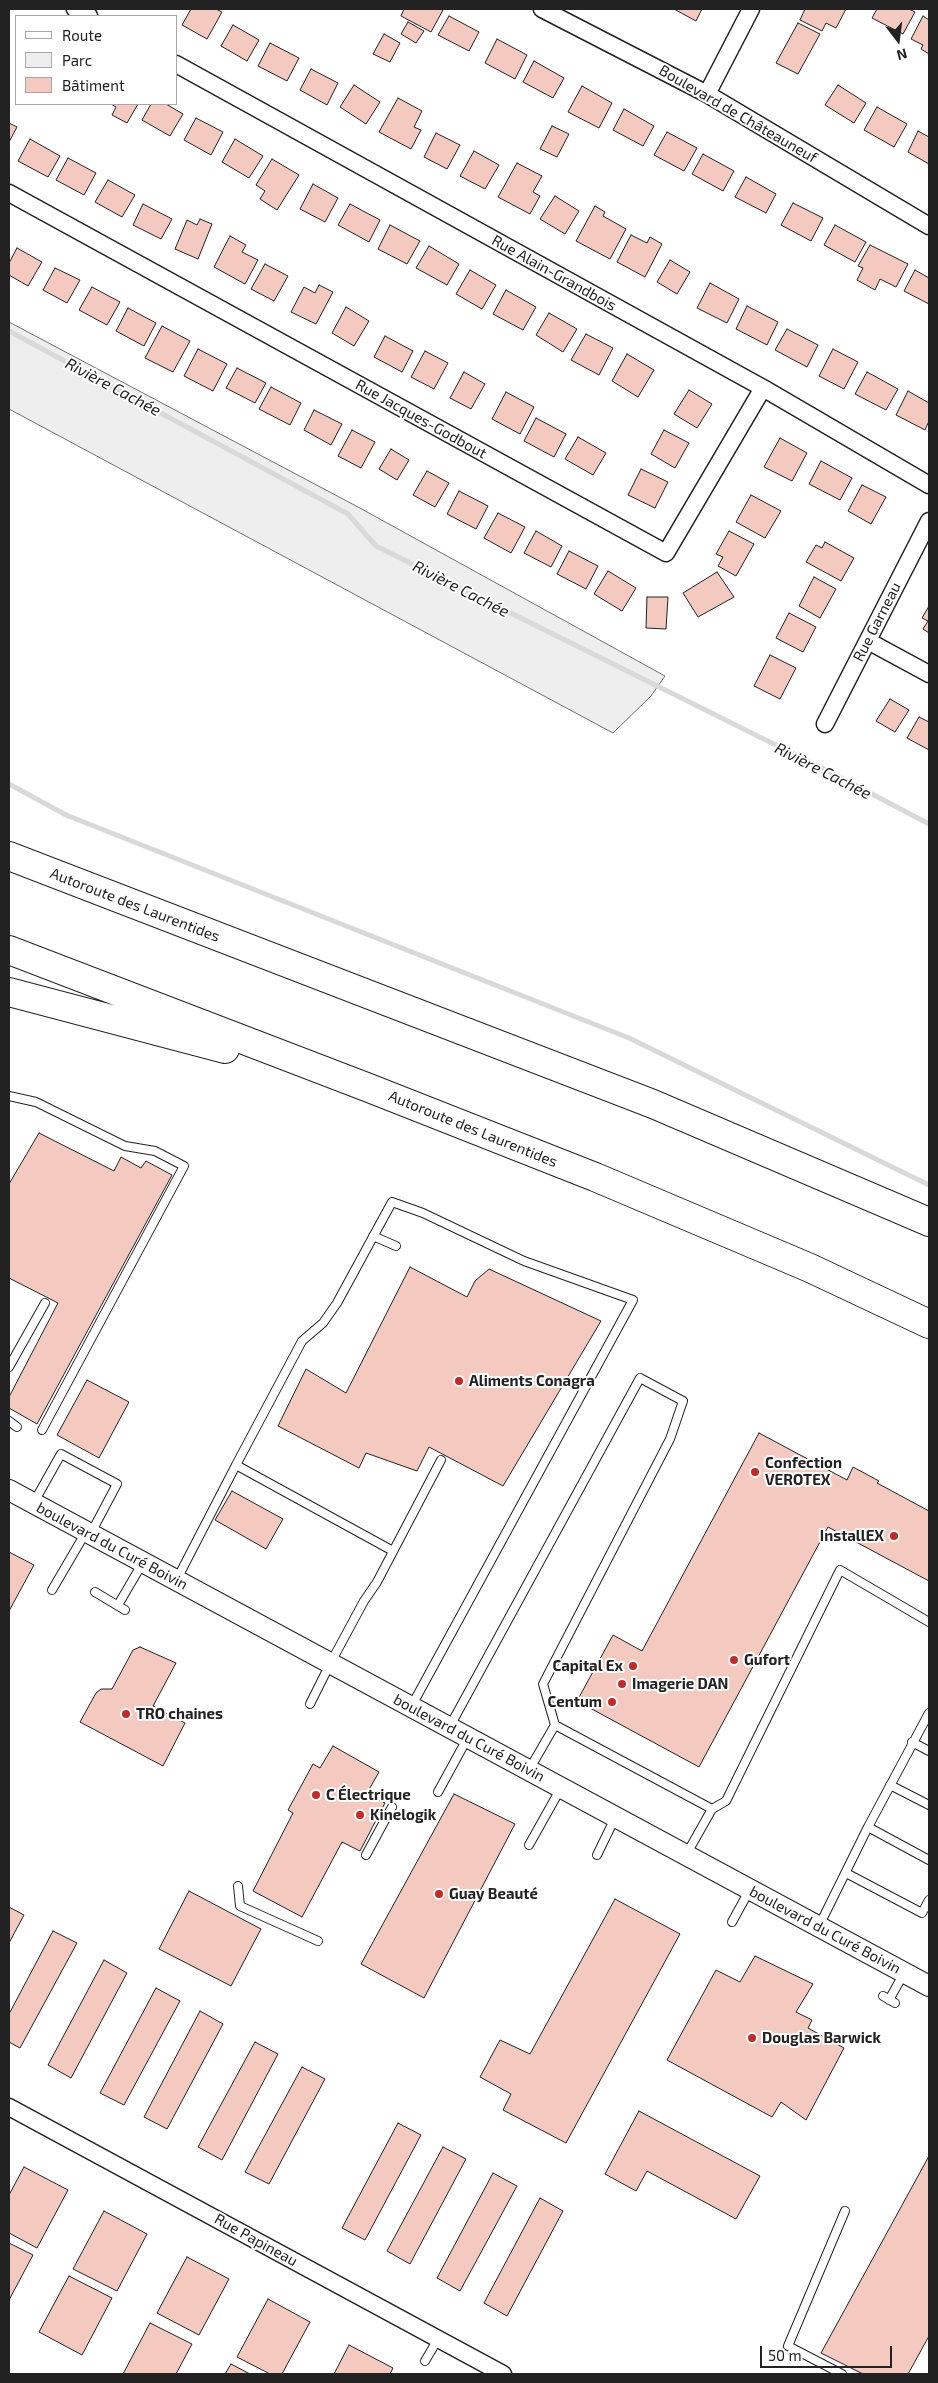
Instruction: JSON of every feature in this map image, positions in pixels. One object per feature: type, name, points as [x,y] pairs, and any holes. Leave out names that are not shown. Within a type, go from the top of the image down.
[{"type":"highway","points":[[9,848],[48,871]]},
{"type":"highway","name":"Autoroute des Laurentides","points":[[9,856],[644,1100],[929,1222]]},
{"type":"highway","name":"Autoroute des Laurentides","points":[[9,950],[369,1088],[677,1210],[818,1272],[929,1324]]},
{"type":"highway","points":[[9,992],[369,1088]]},
{"type":"street","points":[[76,9],[87,15]]},
{"type":"street","name":"Boulevard de Châteauneuf","points":[[542,9],[707,94],[929,226]]},
{"type":"street","points":[[707,94],[751,9]]},
{"type":"street","name":"Rue Alain-Grandbois","points":[[178,65],[763,388],[929,486]]},
{"type":"street","name":"Rue Jacques-Godbout","points":[[9,193],[666,553],[763,388]]},
{"type":"street","name":"Rue Garneau","points":[[825,724],[929,521]]},
{"type":"street","points":[[868,640],[929,674]]},
{"type":"street","name":"boulevard du Curé Boivin","points":[[9,1490],[562,1787],[818,1928],[929,1986]]},
{"type":"street","name":"Rue Papineau","points":[[9,2107],[504,2374]]},
{"type":"lane","points":[[9,1096],[36,1102],[125,1146],[155,1151],[184,1166],[42,1430]]},
{"type":"lane","points":[[176,1580],[302,1341],[323,1323],[337,1303],[392,1202],[423,1213],[524,1261],[633,1300],[411,1707]]},
{"type":"lane","points":[[373,1236],[396,1246]]},
{"type":"lane","points":[[9,1367],[45,1303]]},
{"type":"lane","points":[[449,1728],[640,1378],[683,1401],[670,1439],[543,1684],[555,1725],[712,1809]]},
{"type":"lane","points":[[9,1421],[17,1427]]},
{"type":"lane","points":[[33,1504],[61,1454],[117,1484],[52,1590]]},
{"type":"lane","points":[[310,1704],[330,1664],[394,1551],[441,1460]]},
{"type":"lane","points":[[236,1465],[394,1551]]},
{"type":"lane","points":[[95,1592],[122,1608],[143,1562]]},
{"type":"lane","points":[[686,1856],[712,1809],[726,1801],[840,1570],[929,1622]]},
{"type":"lane","points":[[818,1928],[912,1742],[929,1713]]},
{"type":"lane","points":[[529,1770],[555,1725]]},
{"type":"lane","points":[[438,1792],[467,1737]]},
{"type":"lane","points":[[912,1742],[929,1751]]},
{"type":"lane","points":[[890,1785],[929,1805]]},
{"type":"lane","points":[[528,1846],[562,1787]]},
{"type":"lane","points":[[366,1855],[392,1807]]},
{"type":"lane","points":[[597,1855],[616,1818]]},
{"type":"lane","points":[[868,1828],[929,1860]]},
{"type":"lane","points":[[846,1873],[922,1914],[929,1900]]},
{"type":"lane","points":[[238,1886],[240,1906],[318,1941]]},
{"type":"lane","points":[[732,1922],[749,1890]]},
{"type":"lane","points":[[889,1999],[905,1973]]},
{"type":"lane","points":[[842,2374],[788,2346],[845,2211]]},
{"type":"lane","points":[[425,2361],[438,2339]]},
{"type":"green space","points":[[9,322],[358,507],[665,676],[651,696],[613,733],[9,409]]},
{"type":"building","points":[[191,9],[216,9],[222,12],[207,39],[182,25]]},
{"type":"building","points":[[404,9],[443,10],[431,32],[401,16]]},
{"type":"building","points":[[674,9],[702,9],[696,21]]},
{"type":"building","points":[[805,9],[846,9],[836,28],[826,23],[822,31],[800,20]]},
{"type":"building","points":[[877,9],[909,9],[915,12],[903,34],[872,18]]},
{"type":"building","points":[[449,16],[479,32],[469,51],[438,35]]},
{"type":"building","points":[[923,16],[929,20],[929,54],[921,49],[923,45],[911,39]]},
{"type":"building","points":[[408,22],[424,31],[416,43],[401,34]]},
{"type":"building","points":[[798,23],[820,34],[798,74],[776,63]]},
{"type":"building","points":[[233,25],[259,40],[247,61],[221,46]]},
{"type":"building","points":[[384,34],[400,43],[390,62],[373,54]]},
{"type":"building","points":[[497,39],[527,55],[515,79],[485,63]]},
{"type":"building","points":[[270,43],[299,58],[287,81],[258,66]]},
{"type":"building","points":[[534,61],[564,78],[553,98],[523,82]]},
{"type":"building","points":[[311,69],[338,83],[327,105],[300,90]]},
{"type":"building","points":[[354,85],[380,102],[366,124],[340,107]]},
{"type":"building","points":[[838,85],[866,103],[854,123],[825,105]]},
{"type":"building","points":[[582,86],[612,103],[599,128],[568,112]]},
{"type":"building","points":[[398,98],[422,111],[414,127],[421,130],[411,149],[379,132]]},
{"type":"building","points":[[113,105],[137,105],[127,123],[112,115],[116,107]]},
{"type":"building","points":[[150,105],[168,105],[183,114],[170,136],[142,120]]},
{"type":"building","points":[[877,107],[907,124],[894,147],[864,130]]},
{"type":"building","points":[[624,109],[654,126],[643,146],[613,130]]},
{"type":"building","points":[[196,118],[223,132],[211,155],[184,140]]},
{"type":"building","points":[[9,123],[17,127],[9,142]]},
{"type":"building","points":[[552,126],[569,134],[557,157],[540,149]]},
{"type":"building","points":[[918,131],[929,137],[929,164],[908,152]]},
{"type":"building","points":[[667,132],[697,148],[684,171],[654,155]]},
{"type":"building","points":[[436,133],[460,145],[447,169],[424,157]]},
{"type":"building","points":[[30,139],[60,156],[48,177],[18,161]]},
{"type":"building","points":[[235,139],[263,156],[249,178],[222,162]]},
{"type":"building","points":[[474,151],[499,165],[485,189],[460,176]]},
{"type":"building","points":[[703,154],[734,171],[723,191],[692,174]]},
{"type":"building","points":[[68,158],[96,173],[84,195],[56,180]]},
{"type":"building","points":[[272,159],[299,175],[277,210],[260,199],[265,191],[256,185]]},
{"type":"building","points":[[517,163],[542,176],[533,192],[540,196],[530,214],[498,197]]},
{"type":"building","points":[[746,177],[776,194],[766,213],[735,197]]},
{"type":"building","points":[[108,180],[135,195],[122,217],[95,202]]},
{"type":"building","points":[[313,184],[338,198],[325,222],[300,209]]},
{"type":"building","points":[[555,196],[579,211],[565,234],[540,219]]},
{"type":"building","points":[[793,203],[823,218],[811,241],[781,225]]},
{"type":"building","points":[[143,204],[172,219],[161,239],[133,225]]},
{"type":"building","points":[[350,204],[380,220],[369,242],[338,225]]},
{"type":"building","points":[[595,206],[605,212],[603,216],[626,229],[610,259],[576,241]]},
{"type":"building","points":[[200,219],[212,224],[198,259],[175,249],[187,220],[197,225]]},
{"type":"building","points":[[390,225],[420,241],[407,264],[378,249]]},
{"type":"building","points":[[835,225],[866,242],[855,262],[824,245]]},
{"type":"building","points":[[631,235],[647,243],[650,237],[662,244],[645,277],[617,262]]},
{"type":"building","points":[[230,236],[246,245],[242,252],[258,260],[245,284],[214,267]]},
{"type":"building","points":[[870,245],[908,264],[896,287],[880,279],[875,290],[857,280],[863,268],[858,266]]},
{"type":"building","points":[[429,246],[459,264],[447,285],[416,268]]},
{"type":"building","points":[[17,248],[42,262],[28,286],[9,275],[9,263]]},
{"type":"building","points":[[670,260],[690,272],[677,294],[657,282]]},
{"type":"building","points":[[265,264],[288,276],[274,301],[251,289]]},
{"type":"building","points":[[55,268],[80,280],[67,303],[43,290]]},
{"type":"building","points":[[470,270],[496,285],[482,309],[456,294]]},
{"type":"building","points":[[915,270],[929,278],[929,304],[904,291]]},
{"type":"building","points":[[710,283],[739,299],[727,323],[697,308]]},
{"type":"building","points":[[319,285],[333,292],[316,324],[291,312],[304,287],[315,293]]},
{"type":"building","points":[[92,287],[120,302],[107,325],[79,310]]},
{"type":"building","points":[[506,290],[536,307],[523,330],[493,314]]},
{"type":"building","points":[[747,306],[778,322],[767,345],[736,329]]},
{"type":"building","points":[[346,307],[369,321],[354,346],[332,333]]},
{"type":"building","points":[[128,308],[156,323],[144,346],[116,331]]},
{"type":"building","points":[[549,313],[577,329],[563,352],[536,335]]},
{"type":"building","points":[[162,326],[190,341],[173,372],[145,358]]},
{"type":"building","points":[[787,329],[818,345],[807,367],[775,350]]},
{"type":"building","points":[[586,334],[613,348],[599,375],[571,360]]},
{"type":"building","points":[[385,336],[413,351],[402,372],[374,357]]},
{"type":"building","points":[[198,349],[227,364],[213,391],[184,376]]},
{"type":"building","points":[[833,349],[858,362],[844,389],[819,376]]},
{"type":"building","points":[[425,351],[448,363],[434,389],[411,377]]},
{"type":"building","points":[[627,354],[654,370],[638,397],[612,381]]},
{"type":"building","points":[[237,368],[266,383],[255,403],[226,388]]},
{"type":"building","points":[[464,372],[485,384],[471,409],[450,398]]},
{"type":"building","points":[[867,372],[898,389],[886,410],[855,394]]},
{"type":"building","points":[[271,387],[301,403],[290,425],[259,409]]},
{"type":"building","points":[[689,390],[712,404],[697,428],[674,414]]},
{"type":"building","points":[[908,391],[929,403],[929,421],[925,430],[896,415]]},
{"type":"building","points":[[506,392],[534,407],[520,434],[492,419]]},
{"type":"building","points":[[314,410],[342,424],[331,445],[304,430]]},
{"type":"building","points":[[536,418],[566,434],[554,457],[524,441]]},
{"type":"building","points":[[352,430],[375,442],[361,468],[338,456]]},
{"type":"building","points":[[664,430],[689,443],[675,468],[651,454]]},
{"type":"building","points":[[578,437],[606,453],[593,475],[565,459]]},
{"type":"building","points":[[780,438],[807,453],[792,481],[764,467]]},
{"type":"building","points":[[391,449],[409,460],[397,480],[379,469]]},
{"type":"building","points":[[821,461],[852,478],[840,500],[809,484]]},
{"type":"building","points":[[641,469],[668,482],[655,508],[628,495]]},
{"type":"building","points":[[427,471],[449,483],[435,507],[413,495]]},
{"type":"building","points":[[862,485],[886,497],[871,524],[848,511]]},
{"type":"building","points":[[459,491],[488,506],[476,529],[447,514]]},
{"type":"building","points":[[751,495],[781,511],[765,538],[736,522]]},
{"type":"building","points":[[498,513],[525,527],[511,553],[484,538]]},
{"type":"building","points":[[536,531],[562,546],[551,567],[524,553]]},
{"type":"building","points":[[729,531],[754,544],[736,576],[718,566],[723,557],[716,554]]},
{"type":"building","points":[[825,542],[854,558],[841,581],[806,562],[816,545],[822,548]]},
{"type":"building","points":[[569,551],[598,566],[586,589],[557,574]]},
{"type":"building","points":[[608,571],[636,588],[622,611],[594,594]]},
{"type":"building","points":[[717,572],[734,597],[698,617],[683,593]]},
{"type":"building","points":[[814,577],[836,589],[820,618],[799,606]]},
{"type":"building","points":[[647,597],[668,597],[666,629],[646,628]]},
{"type":"building","points":[[929,606],[929,633],[923,629],[928,621],[922,618]]},
{"type":"building","points":[[789,613],[816,627],[803,652],[776,638]]},
{"type":"building","points":[[770,655],[796,668],[780,699],[754,686]]},
{"type":"building","points":[[890,699],[909,710],[895,732],[876,721]]},
{"type":"building","points":[[919,717],[929,722],[929,750],[907,738]]},
{"type":"building","points":[[39,1133],[114,1171],[121,1157],[141,1168],[146,1161],[172,1175],[37,1424],[9,1408],[9,1397],[58,1303],[9,1278],[9,1184]]},
{"type":"building","name":"Aliments Conagra","points":[[410,1267],[467,1297],[475,1281],[489,1269],[601,1321],[503,1486],[429,1447],[417,1471],[366,1453],[359,1468],[278,1426],[306,1369],[346,1393]]},
{"type":"building","points":[[87,1380],[129,1402],[99,1458],[57,1435]]},
{"type":"building","points":[[759,1433],[847,1480],[853,1467],[879,1481],[877,1483],[929,1511],[929,1581],[828,1527],[699,1767],[577,1701],[613,1635],[642,1651]]},
{"type":"building","points":[[232,1491],[283,1519],[266,1549],[215,1520]]},
{"type":"building","points":[[9,1552],[34,1565],[9,1611]]},
{"type":"building","name":"TRO chaines","points":[[140,1647],[176,1663],[153,1706],[185,1723],[163,1766],[80,1722],[96,1693],[101,1689],[112,1689],[133,1650]]},
{"type":"building","points":[[333,1746],[379,1772],[367,1793],[385,1803],[360,1851],[342,1842],[302,1917],[253,1891],[293,1813],[288,1810],[313,1764],[320,1768]]},
{"type":"building","name":"Guay Beauté","points":[[454,1794],[515,1824],[424,1998],[361,1964]]},
{"type":"building","points":[[189,1891],[261,1929],[231,1986],[159,1949]]},
{"type":"building","points":[[615,1899],[680,1934],[566,2143],[503,2110],[511,2094],[480,2077],[500,2040],[530,2054]]},
{"type":"building","points":[[9,1907],[24,1915],[9,1943]]},
{"type":"building","points":[[53,1931],[77,1943],[20,2048],[9,2042],[9,2014]]},
{"type":"building","name":"Douglas Barwick","points":[[755,1956],[813,1984],[796,2012],[812,2020],[808,2028],[844,2048],[806,2120],[781,2102],[772,2117],[667,2060],[716,1970],[740,1982]]},
{"type":"building","points":[[104,1960],[127,1973],[71,2078],[48,2065]]},
{"type":"building","points":[[156,1988],[180,2001],[124,2105],[100,2093]]},
{"type":"building","points":[[200,2011],[223,2024],[167,2129],[144,2117]]},
{"type":"building","points":[[255,2042],[278,2054],[222,2160],[198,2147]]},
{"type":"building","points":[[302,2067],[325,2079],[269,2184],[245,2172]]},
{"type":"building","points":[[639,2111],[760,2176],[736,2219],[647,2171],[636,2191],[605,2174]]},
{"type":"building","points":[[398,2123],[421,2135],[365,2240],[342,2228]]},
{"type":"building","points":[[443,2147],[466,2159],[410,2264],[387,2251]]},
{"type":"building","points":[[929,2156],[929,2336],[908,2374],[863,2374],[821,2353]]},
{"type":"building","points":[[24,2167],[68,2190],[37,2248],[9,2233],[9,2195]]},
{"type":"building","points":[[493,2173],[517,2186],[460,2291],[437,2278]]},
{"type":"building","points":[[540,2198],[563,2211],[507,2316],[484,2303]]},
{"type":"building","points":[[104,2211],[147,2234],[117,2291],[73,2269]]},
{"type":"building","points":[[9,2243],[33,2255],[9,2300]]},
{"type":"building","points":[[187,2257],[229,2279],[199,2335],[157,2313]]},
{"type":"building","points":[[69,2276],[112,2298],[82,2355],[39,2332]]},
{"type":"building","points":[[268,2299],[310,2322],[282,2374],[270,2374],[237,2357]]},
{"type":"building","points":[[150,2323],[192,2344],[176,2374],[123,2374]]},
{"type":"building","points":[[349,2345],[393,2368],[390,2374],[334,2374]]},
{"type":"building","points":[[231,2364],[250,2374],[225,2374]]},
{"type":"waterway","name":"Rivière Cachée","points":[[9,331],[348,514],[376,546],[834,774],[929,824]]},
{"type":"waterway","points":[[9,784],[66,815],[629,1038],[929,1185]]},
{"type":"place","name":"Aliments Conagra","points":[[459,1381]]},
{"type":"place","name":"Confection VEROTEX","points":[[755,1472]]},
{"type":"place","name":"InstallEX","points":[[894,1536]]},
{"type":"place","name":"Gufort","points":[[734,1660]]},
{"type":"place","name":"Capital Ex","points":[[633,1666]]},
{"type":"place","name":"Imagerie DAN","points":[[622,1684]]},
{"type":"place","name":"Centum","points":[[612,1702]]},
{"type":"place","name":"TRO chaines","points":[[126,1714]]},
{"type":"place","name":"C Électrique","points":[[316,1795]]},
{"type":"place","name":"Kinelogik","points":[[360,1815]]},
{"type":"place","name":"Guay Beauté","points":[[439,1894]]},
{"type":"place","name":"Douglas Barwick","points":[[752,2038]]}]
